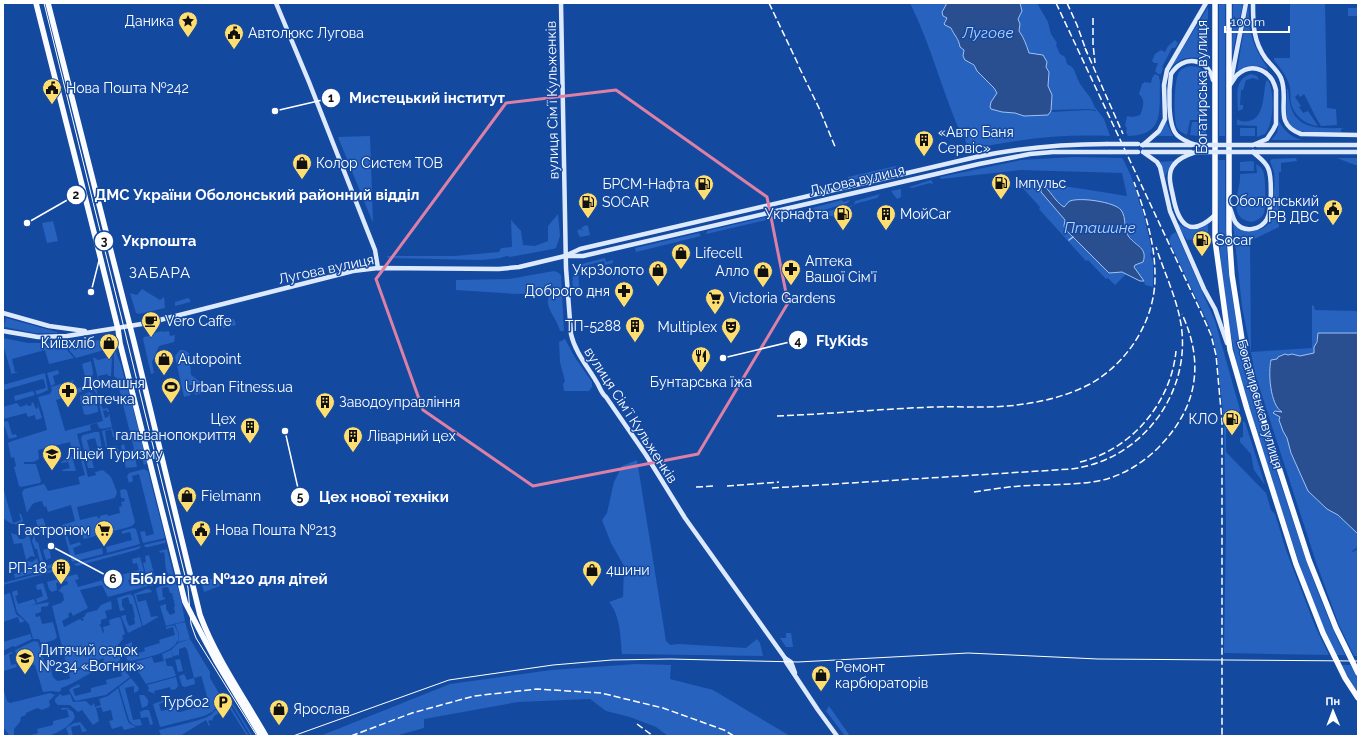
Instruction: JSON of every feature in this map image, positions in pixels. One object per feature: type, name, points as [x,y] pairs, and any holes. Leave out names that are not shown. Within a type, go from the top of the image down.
[{"type":"main road","points":[[36,3],[185,602],[216,661],[260,736]]},
{"type":"main road","points":[[48,3],[200,615],[220,658],[266,736]]},
{"type":"main road","points":[[276,3],[312,88],[375,250],[378,268]]},
{"type":"main road","name":"вулиця Сімʼї Кульженків","points":[[561,3],[566,256],[572,343],[598,383],[602,393],[641,449],[685,518],[785,658],[796,678],[837,736]]},
{"type":"main road","points":[[1140,144],[1159,131],[1162,125],[1164,119],[1164,85],[1167,70],[1206,3]]},
{"type":"main road","name":"Богатирська вулиця","points":[[1215,3],[1214,216],[1216,253],[1230,350],[1247,410],[1298,571],[1323,633],[1345,678],[1358,698]]},
{"type":"main road","name":"Богатирська вулиця","points":[[1229,3],[1230,246],[1236,306],[1247,364],[1259,406],[1311,566],[1336,628],[1358,673]]},
{"type":"main road","name":"Богатирська вулиця","points":[[1229,86],[1246,3]]},
{"type":"main road","points":[[1253,3],[1255,37],[1262,54],[1281,78],[1284,89],[1284,117],[1288,126],[1295,132],[1302,134],[1358,135]]},
{"type":"main road","points":[[1196,145],[1182,139],[1174,131],[1170,116],[1171,74],[1184,62],[1202,63],[1212,74],[1214,84]]},
{"type":"main road","points":[[1229,86],[1237,75],[1244,71],[1256,69],[1267,73],[1275,84],[1276,118],[1273,130],[1267,139],[1253,145]]},
{"type":"main road","name":"Лугова вулиця","points":[[92,332],[129,327],[183,315],[327,277],[378,268],[499,269],[539,263],[566,256],[580,249],[976,157],[1029,148],[1107,144],[1358,145]]},
{"type":"main road","name":"Лугова вулиця","points":[[566,256],[583,256],[1005,158],[1053,152],[1358,152]]},
{"type":"main road","points":[[1143,152],[1157,162],[1160,167],[1170,211],[1204,289],[1215,309],[1230,350]]},
{"type":"main road","points":[[1196,152],[1177,161],[1170,172],[1170,181],[1176,210],[1181,221],[1192,227],[1198,227],[1204,224],[1214,216]]},
{"type":"main road","points":[[1229,205],[1234,220],[1237,224],[1244,228],[1255,229],[1263,225],[1268,218],[1270,206],[1268,168],[1265,162],[1253,152]]},
{"type":"main road","points":[[3,313],[49,326],[92,332]]},
{"type":"main road","points":[[3,331],[54,338],[92,332]]},
{"type":"highlighted area","points":[[616,90],[767,197],[788,303],[698,454],[533,486],[423,410],[376,279],[506,103]]},
{"type":"shaded area","points":[[910,3],[946,3],[944,7],[947,19],[944,22],[960,41],[959,46],[964,50],[963,55],[990,83],[997,93],[993,109],[1002,112],[1017,113],[1024,116],[1048,115],[1050,112],[1096,111],[1088,109],[1051,110],[1052,95],[1048,86],[1049,72],[1046,67],[1047,62],[1036,54],[1029,53],[1025,41],[1018,30],[1020,24],[1018,19],[1022,11],[1020,3],[1037,3],[1048,22],[1051,34],[1057,43],[1056,45],[1060,54],[1065,57],[1067,64],[1071,66],[1079,82],[1104,119],[1110,136],[1039,138],[969,150],[963,134],[961,134],[954,118],[924,35]]},
{"type":"shaded area","points":[[1219,3],[1225,3],[1225,136],[1219,136]]},
{"type":"shaded area","points":[[1233,3],[1243,3],[1232,56]]},
{"type":"shaded area","points":[[1290,3],[1325,3],[1327,108],[1336,109],[1337,125],[1321,126],[1304,94],[1300,97],[1298,94],[1295,97],[1301,106],[1299,107],[1303,113],[1308,111],[1318,126],[1305,122],[1298,116],[1291,103],[1288,81],[1274,60],[1274,58],[1290,58]]},
{"type":"shaded area","points":[[1248,6],[1249,22],[1253,40],[1267,69],[1259,66],[1252,66],[1244,67],[1237,71]]},
{"type":"shaded area","points":[[1208,7],[1208,63],[1199,58],[1189,58],[1180,60],[1172,66]]},
{"type":"shaded area","points":[[1348,8],[1358,8],[1358,16],[1348,16]]},
{"type":"shaded area","points":[[1175,40],[1178,43],[1175,48],[1172,48],[1162,67],[1161,74],[1158,74],[1155,71],[1158,63],[1154,63],[1152,61],[1155,54],[1161,50],[1165,52],[1168,46]]},
{"type":"shaded area","points":[[1190,66],[1199,67],[1207,75],[1207,108],[1205,120],[1190,120],[1187,135],[1177,128],[1175,117],[1175,100],[1177,76],[1179,72]]},
{"type":"shaded area","points":[[1155,74],[1159,76],[1160,83],[1158,120],[1148,131],[1140,135],[1128,136],[1126,132],[1127,128],[1125,126],[1127,116],[1133,117],[1140,115],[1143,103],[1139,94],[1142,84],[1145,82],[1151,83]]},
{"type":"shaded area","points":[[1251,74],[1257,76],[1259,80],[1253,78],[1246,80],[1243,90],[1241,90],[1240,105],[1243,105],[1243,109],[1238,111],[1237,94],[1239,84],[1241,80]]},
{"type":"shaded area","points":[[1268,80],[1272,92],[1272,116],[1265,134],[1257,137],[1257,126],[1237,125],[1237,119],[1243,122],[1249,121],[1258,115],[1261,110],[1266,81]]},
{"type":"shaded area","points":[[1287,89],[1291,108],[1300,121],[1313,127],[1344,128],[1341,129],[1341,132],[1312,133],[1297,130],[1291,126],[1288,121],[1286,105]]},
{"type":"shaded area","points":[[1166,121],[1173,136],[1157,136]]},
{"type":"shaded area","points":[[1279,121],[1288,133],[1302,140],[1271,140],[1277,133]]},
{"type":"shaded area","points":[[1192,122],[1206,122],[1206,137],[1190,135]]},
{"type":"shaded area","points":[[1240,128],[1255,128],[1255,136],[1240,136]]},
{"type":"shaded area","points":[[370,136],[373,223],[338,137]]},
{"type":"shaded area","points":[[1073,157],[1122,158],[1124,161],[1142,208],[1150,242],[1152,252],[1150,254],[1153,262],[1153,287],[1145,285],[1144,281],[1134,269],[1135,265],[1143,262],[1144,253],[1127,233],[1117,207],[1101,202],[1075,200],[1070,201],[1064,207],[1054,199],[1048,190],[1045,197],[1065,220],[1065,229],[1105,269],[1111,272],[1121,272],[1126,274],[1115,285],[1108,278],[1106,279],[1088,260],[1086,261],[1039,209],[1040,207],[1020,185],[1039,182],[1127,196],[1122,173],[1020,170],[941,179],[940,177],[1021,160]]},
{"type":"shaded area","points":[[1296,158],[1297,161],[1281,163],[1281,172],[1279,172],[1279,227],[1250,241],[1251,352],[1312,348],[1312,305],[1314,306],[1315,310],[1358,311],[1358,333],[1318,333],[1314,353],[1300,356],[1285,354],[1277,359],[1271,360],[1269,373],[1275,402],[1282,412],[1280,417],[1283,431],[1308,491],[1327,509],[1338,515],[1358,534],[1358,547],[1352,551],[1353,552],[1358,549],[1358,656],[1354,656],[1339,625],[1317,565],[1255,374],[1242,306],[1233,223],[1239,229],[1249,231],[1259,230],[1269,223],[1274,207],[1274,172],[1270,161],[1272,159]]},
{"type":"shaded area","points":[[1337,158],[1358,158],[1358,165],[1355,165]]},
{"type":"shaded area","points":[[1217,160],[1225,160],[1226,238],[1228,265],[1245,365],[1255,403],[1305,557],[1320,597],[1345,655],[1336,655],[1310,597],[1249,409],[1237,367],[1226,308],[1222,275],[1219,240]]},
{"type":"shaded area","points":[[1174,161],[1165,176],[1164,176],[1158,162]]},
{"type":"shaded area","points":[[1240,162],[1254,162],[1254,171],[1240,171]]},
{"type":"shaded area","points":[[1256,164],[1261,168],[1264,174],[1265,204],[1264,213],[1262,216],[1251,222],[1240,217],[1236,208],[1236,203],[1240,183],[1240,174],[1257,173]]},
{"type":"shaded area","points":[[896,166],[895,170],[848,180],[848,177]]},
{"type":"shaded area","points":[[931,180],[933,183],[932,184],[930,183],[912,188],[909,187]]},
{"type":"shaded area","points":[[901,189],[901,197],[897,199],[891,191]]},
{"type":"shaded area","points":[[880,194],[877,198],[858,203],[840,214],[831,216],[820,213],[854,205],[855,201]]},
{"type":"shaded area","points":[[842,200],[843,202],[850,200],[848,203],[817,212],[812,208]]},
{"type":"shaded area","points":[[791,211],[796,213],[706,234],[707,231]]},
{"type":"shaded area","points":[[558,214],[560,236],[556,248],[553,249],[510,257],[507,256],[482,260],[388,258],[387,256],[455,256],[499,252],[501,248],[512,247],[511,220],[521,231],[523,245],[535,246],[548,241],[548,226]]},
{"type":"shaded area","points":[[53,221],[58,241],[47,243],[42,223]]},
{"type":"shaded area","points":[[1176,222],[1188,229],[1199,229],[1208,224],[1208,245],[1206,238],[1187,240]]},
{"type":"shaded area","points":[[586,225],[588,226],[590,235],[580,237],[577,231],[580,229],[584,231],[581,228]]},
{"type":"shaded area","points":[[1176,232],[1215,321],[1240,410],[1236,419],[1226,419],[1226,452],[1266,493],[1315,626],[1329,655],[1224,653],[1226,527],[1224,420],[1217,357],[1213,337],[1207,321],[1169,241],[1171,235]]},
{"type":"shaded area","points":[[699,233],[701,236],[636,252],[635,248]]},
{"type":"shaded area","points":[[605,258],[606,262],[613,260],[613,263],[605,265],[604,261],[580,267],[582,264]]},
{"type":"shaded area","points":[[575,269],[578,270],[579,297],[574,293],[573,286]]},
{"type":"shaded area","points":[[554,271],[561,275],[564,331],[560,331],[558,324],[550,311],[548,301],[550,292],[517,294],[456,290],[456,280],[509,279]]},
{"type":"shaded area","points":[[142,289],[160,300],[164,297],[165,308],[139,314],[136,313],[130,293],[137,295]]},
{"type":"shaded area","points":[[188,298],[191,301],[190,302],[175,306],[175,302]]},
{"type":"shaded area","points":[[6,318],[58,333],[35,333],[4,327]]},
{"type":"shaded area","points":[[234,319],[236,325],[223,328],[221,322]]},
{"type":"shaded area","points":[[169,331],[170,336],[175,335],[174,342],[159,346],[152,362],[154,373],[151,374],[143,339],[144,337],[149,336],[149,334]]},
{"type":"shaded area","points":[[3,338],[28,343],[61,343],[74,358],[49,364],[45,350],[12,359],[15,372],[19,372],[11,374],[3,345]]},
{"type":"shaded area","points":[[565,339],[574,356],[592,382],[592,387],[589,391],[564,391],[563,384],[565,381],[560,362],[559,342]]},
{"type":"shaded area","points":[[109,340],[112,342],[112,357],[106,357],[104,350],[76,358],[63,343]]},
{"type":"shaded area","points":[[114,348],[121,365],[126,384],[120,385],[118,379],[114,376]]},
{"type":"shaded area","points":[[180,350],[184,350],[189,353],[191,375],[207,387],[201,389],[202,393],[195,395],[193,385],[189,385],[191,395],[184,397],[175,356]]},
{"type":"shaded area","points":[[93,358],[98,360],[112,358],[111,376],[108,376],[108,374],[98,376],[100,383],[99,383]]},
{"type":"shaded area","points":[[91,361],[93,372],[92,378],[94,380],[99,400],[105,398],[106,400],[100,402],[103,409],[108,408],[109,412],[107,412],[107,410],[103,411],[105,418],[108,417],[109,413],[112,427],[101,429],[97,423],[90,425],[91,430],[77,434],[88,477],[96,475],[95,472],[103,470],[111,477],[117,492],[115,498],[77,507],[80,520],[97,516],[100,518],[100,516],[107,514],[108,516],[120,513],[119,507],[122,506],[121,502],[125,501],[124,498],[121,498],[120,490],[125,489],[127,491],[135,522],[129,527],[84,539],[79,529],[66,532],[70,545],[80,542],[81,545],[73,548],[75,555],[102,548],[103,554],[72,562],[62,525],[75,521],[71,505],[48,512],[42,501],[36,502],[30,507],[27,513],[22,493],[24,489],[44,484],[48,491],[80,484],[78,477],[85,475],[80,457],[74,458],[70,442],[38,450],[38,460],[33,462],[24,462],[24,464],[36,464],[41,481],[40,483],[21,487],[19,486],[14,467],[16,466],[14,457],[11,458],[8,443],[47,430],[38,397],[50,394],[52,390],[51,387],[73,380],[74,385],[68,387],[69,390],[86,386],[86,389],[56,400],[65,431],[103,421],[96,393],[85,377],[82,364]]},
{"type":"shaded area","points":[[58,370],[59,374],[53,376],[55,384],[51,386],[47,373]]},
{"type":"shaded area","points":[[45,373],[48,390],[37,395],[35,391],[46,388],[43,379],[3,390],[3,385]]},
{"type":"shaded area","points":[[127,386],[147,463],[144,465],[141,455],[135,457],[137,467],[126,468],[121,446],[124,444],[126,452],[134,449],[119,388]]},
{"type":"shaded area","points":[[33,391],[35,395],[15,401],[14,396]]},
{"type":"shaded area","points":[[89,392],[93,394],[96,401],[81,405],[80,396]]},
{"type":"shaded area","points":[[33,402],[36,409],[38,408],[37,402],[42,418],[36,420],[35,415],[28,417],[26,413],[3,419],[3,407],[17,403],[20,407],[26,405],[26,403],[28,406],[32,405],[31,403]]},
{"type":"shaded area","points":[[96,402],[98,412],[87,415],[84,414],[82,406]]},
{"type":"shaded area","points":[[8,421],[12,434],[16,434],[17,437],[9,439],[3,422]]},
{"type":"shaded area","points":[[1242,421],[1245,422],[1265,485],[1254,470],[1251,454],[1240,442],[1240,438],[1243,437]]},
{"type":"shaded area","points":[[112,428],[115,437],[113,437],[111,429],[105,431],[107,447],[116,446],[119,451],[111,451],[111,453],[110,447],[106,448],[102,431]]},
{"type":"shaded area","points":[[99,432],[102,448],[98,449],[95,438],[87,440],[94,468],[88,468],[81,438],[83,435]]},
{"type":"shaded area","points":[[72,456],[76,471],[62,471],[70,468],[68,462],[61,462]]},
{"type":"shaded area","points":[[637,460],[666,641],[670,645],[679,644],[746,648],[757,639],[760,643],[763,656],[622,654],[618,620],[609,602],[623,597],[624,566],[611,543],[602,520],[607,513],[614,482],[622,466]]},
{"type":"shaded area","points":[[144,469],[148,471],[165,538],[143,543],[140,532],[145,531],[146,536],[154,534],[139,474],[132,476],[133,481],[129,483],[127,476],[129,473]]},
{"type":"shaded area","points":[[3,487],[13,523],[21,520],[19,514],[21,514],[23,520],[22,523],[12,524],[3,518]]},
{"type":"shaded area","points":[[43,518],[47,530],[39,532],[36,520]]},
{"type":"shaded area","points":[[26,525],[35,557],[31,556],[26,560],[22,543],[14,544],[11,533],[17,535],[19,539],[24,539],[27,536],[24,530]]},
{"type":"shaded area","points":[[133,528],[136,529],[140,544],[107,553],[106,547],[132,540],[130,532],[122,534],[122,531]]},
{"type":"shaded area","points":[[34,535],[36,542],[38,542],[44,565],[41,566],[37,549],[35,549],[32,541]]},
{"type":"shaded area","points":[[165,540],[165,543],[148,547],[145,547],[144,545]]},
{"type":"shaded area","points":[[141,546],[136,550],[77,566],[73,564]]},
{"type":"shaded area","points":[[49,548],[51,558],[46,560],[43,550]]},
{"type":"shaded area","points":[[167,549],[174,578],[168,574],[164,552],[160,553],[159,551]]},
{"type":"shaded area","points":[[149,555],[155,577],[147,579],[143,563],[146,562],[145,556]]},
{"type":"shaded area","points":[[140,557],[145,575],[128,580],[130,586],[137,583],[136,579],[145,576],[146,579],[140,581],[145,581],[148,586],[108,597],[102,585],[80,590],[88,608],[73,616],[71,612],[68,614],[69,617],[62,621],[64,627],[80,619],[82,621],[84,620],[82,618],[86,613],[97,610],[101,605],[111,601],[112,609],[105,611],[107,618],[101,620],[101,624],[99,625],[103,633],[103,627],[110,625],[109,620],[119,617],[121,619],[125,634],[122,636],[123,639],[118,645],[121,655],[120,660],[98,669],[61,688],[59,692],[43,692],[35,665],[19,665],[19,663],[25,661],[24,657],[18,659],[15,650],[34,641],[38,642],[45,663],[48,662],[44,647],[39,639],[33,639],[29,624],[17,612],[12,592],[17,590],[18,595],[15,596],[18,604],[34,599],[36,604],[29,606],[49,602],[48,606],[41,607],[41,612],[35,614],[36,617],[40,616],[42,624],[53,622],[57,637],[54,640],[47,642],[45,646],[53,677],[57,681],[69,679],[69,673],[103,662],[104,659],[103,658],[68,671],[52,606],[61,603],[64,600],[63,594],[58,590],[68,584],[67,581],[56,583],[57,590],[52,592],[49,589],[47,582],[77,574],[79,579],[75,580],[78,587],[139,570],[137,563],[133,564],[132,559]]},
{"type":"shaded area","points":[[37,558],[39,566],[29,569],[27,561],[32,562]]},
{"type":"shaded area","points":[[68,560],[69,563],[15,578],[14,574]]},
{"type":"shaded area","points":[[70,565],[67,568],[3,585],[3,583]]},
{"type":"shaded area","points":[[164,576],[166,581],[150,586],[148,580]]},
{"type":"shaded area","points":[[217,577],[220,586],[204,592],[201,582]]},
{"type":"shaded area","points":[[176,582],[185,621],[166,626],[160,606],[166,604],[166,609],[170,615],[175,613],[172,593],[170,593],[168,587],[162,588],[163,598],[165,597],[165,599],[159,601],[156,589],[158,587]]},
{"type":"shaded area","points":[[43,583],[48,599],[37,603],[36,599],[43,596],[41,589],[37,590],[36,585]]},
{"type":"shaded area","points":[[147,589],[151,590],[152,592],[136,595],[138,602],[146,600],[151,617],[158,617],[143,626],[134,594]]},
{"type":"shaded area","points":[[10,593],[16,614],[25,621],[20,623],[18,617],[3,622],[3,595]]},
{"type":"shaded area","points":[[130,594],[133,596],[142,626],[128,633],[121,616],[126,615],[129,626],[135,624],[132,604],[130,604],[128,597],[122,599],[122,606],[125,610],[120,611],[117,598]]},
{"type":"shaded area","points":[[185,622],[190,639],[178,642],[179,634],[175,624]]},
{"type":"shaded area","points":[[174,625],[178,634],[178,641],[173,647],[157,655],[131,661],[127,660],[124,648],[125,645],[132,642],[132,646],[127,648],[129,656],[145,651],[144,648],[160,643],[159,640],[175,635],[173,627],[166,629],[166,627]]},
{"type":"shaded area","points":[[786,633],[791,633],[793,647],[786,647],[780,638],[786,638]]},
{"type":"shaded area","points":[[30,634],[32,639],[3,651],[3,642]]},
{"type":"shaded area","points":[[190,639],[210,672],[210,678],[220,695],[223,694],[225,698],[212,712],[204,716],[160,727],[153,704],[164,700],[164,702],[159,704],[161,711],[177,708],[178,712],[180,712],[209,704],[201,676],[194,678],[187,649],[185,647],[179,649],[179,655],[173,656],[171,650],[178,643]]},
{"type":"shaded area","points":[[171,650],[173,657],[165,659],[167,666],[173,667],[176,676],[146,684],[136,668],[131,669],[127,664],[152,657],[154,663],[164,661],[162,654]]},
{"type":"shaded area","points":[[11,652],[13,653],[9,655],[11,665],[16,664],[17,667],[4,671],[3,656]]},
{"type":"shaded area","points":[[180,659],[183,671],[178,672],[175,660]]},
{"type":"shaded area","points":[[636,664],[671,665],[670,679],[713,690],[790,736],[668,736],[656,727],[630,717],[606,711],[590,699],[518,702],[424,719],[424,728],[395,736],[320,736],[450,684],[551,670]]},
{"type":"shaded area","points":[[1341,665],[1350,665],[1358,678],[1358,693]]},
{"type":"shaded area","points":[[121,666],[130,677],[106,695],[75,701],[69,690],[71,688],[79,684],[80,687],[73,689],[75,696],[91,692],[91,688],[107,684],[106,680],[122,676],[120,668],[114,669],[114,667]]},
{"type":"shaded area","points":[[184,674],[187,680],[194,678],[195,684],[185,687],[182,686],[179,676]]},
{"type":"shaded area","points":[[176,677],[178,686],[176,689],[171,690],[170,687],[154,691],[155,694],[148,691],[149,688],[147,685]]},
{"type":"shaded area","points":[[131,678],[139,688],[138,691],[134,693],[134,686],[125,688],[133,720],[140,719],[142,725],[140,726],[134,725],[129,720],[119,687]]},
{"type":"shaded area","points":[[3,688],[7,701],[10,703],[50,693],[55,695],[49,701],[49,707],[42,710],[37,708],[21,717],[20,722],[14,729],[14,736],[10,736],[3,727]]},
{"type":"shaded area","points":[[118,688],[127,719],[129,723],[136,727],[124,730],[122,726],[112,729],[109,721],[113,720],[111,710],[103,712],[101,707],[96,708],[99,721],[93,725],[82,710],[78,712],[70,705],[58,705],[55,702],[55,699],[60,694],[63,696],[70,694],[73,702],[86,701],[91,706],[94,703],[95,707],[101,705],[99,699],[108,696]]},
{"type":"shaded area","points":[[227,694],[253,736],[251,736],[226,695]]},
{"type":"shaded area","points":[[139,695],[144,695],[147,698],[147,706],[142,708]]},
{"type":"shaded area","points":[[226,699],[249,736],[247,736],[229,707],[214,716],[212,721],[208,721],[209,726],[206,720],[180,736],[161,736],[159,730],[210,716]]},
{"type":"shaded area","points":[[829,706],[850,736],[845,736],[826,711]]},
{"type":"shaded area","points":[[61,708],[67,708],[73,712],[75,717],[67,726],[48,736],[28,736],[38,733],[37,729],[53,725],[53,721],[69,717],[67,709],[62,710]]},
{"type":"shaded area","points":[[149,710],[153,724],[150,725],[148,717],[141,718],[140,712]]},
{"type":"shaded area","points":[[80,722],[87,731],[82,732],[80,725],[71,727],[73,736],[69,736],[66,728],[74,723]]},
{"type":"water","name":"Лугове","points":[[946,3],[1020,3],[1022,11],[1018,19],[1020,24],[1019,31],[1025,41],[1029,53],[1043,55],[1047,62],[1046,67],[1049,72],[1048,86],[1052,95],[1051,111],[1048,115],[1024,116],[991,109],[991,102],[997,93],[977,71],[974,65],[965,60],[963,56],[964,50],[960,47],[958,39],[951,28],[944,24],[947,18],[943,16],[942,12]]},
{"type":"water","name":"Пташине","points":[[1043,186],[1048,189],[1064,207],[1070,201],[1089,200],[1112,205],[1121,210],[1124,217],[1127,234],[1143,250],[1144,253],[1143,262],[1135,265],[1134,267],[1144,281],[1140,281],[1122,272],[1109,273],[1065,229],[1065,220],[1041,192],[1041,187]]},
{"type":"water","points":[[1318,333],[1358,333],[1358,534],[1338,515],[1327,509],[1308,491],[1291,453],[1287,438],[1279,420],[1280,417],[1273,413],[1275,411],[1282,412],[1278,408],[1272,396],[1270,380],[1271,360],[1277,359],[1285,354],[1300,356],[1314,353]]},
{"type":"waterway","points":[[1069,240],[1073,237]]},
{"type":"tram line","points":[[44,3],[188,588],[191,624],[196,638],[257,736]]},
{"type":"tram line","points":[[293,736],[449,680],[553,665],[612,660],[670,659],[798,662],[968,653],[1098,659],[1358,661]]},
{"type":"railway","points":[[769,3],[798,64]]},
{"type":"railway","points":[[1056,3],[1200,310],[1211,335],[1216,355],[1222,421],[1222,736]]},
{"type":"railway","points":[[1067,3],[1087,53]]},
{"type":"railway","points":[[1093,18],[1095,63]]},
{"type":"railway","points":[[1085,48],[1123,134]]},
{"type":"railway","points":[[799,67],[819,108],[836,149]]},
{"type":"railway","points":[[777,416],[933,407],[1013,406],[1041,401],[1066,394],[1082,388],[1104,375],[1128,352],[1137,338],[1151,308],[1154,291],[1155,263],[1151,239],[1134,182]]},
{"type":"railway","points":[[772,488],[1071,469],[1095,464],[1117,454],[1137,440],[1154,423],[1167,403],[1177,381],[1182,357],[1182,332],[1178,310],[1156,247]]},
{"type":"railway","points":[[974,492],[1014,486],[1086,483],[1107,479],[1129,470],[1154,452],[1172,432],[1182,417],[1189,401],[1193,385],[1195,368],[1193,350],[1189,332],[1182,314]]},
{"type":"railway","points":[[1080,462],[1099,456],[1116,447],[1145,422],[1157,406],[1166,389],[1173,370],[1176,351]]},
{"type":"railway","points":[[727,486],[779,482]]},
{"type":"railway","points":[[696,487],[715,486]]},
{"type":"railway","points":[[351,736],[412,713],[474,696],[537,689],[601,693],[663,708],[724,730],[734,736]]},
{"type":"railway","points":[[637,724],[653,736]]},
{"type":"place","name":"Даника","points":[[188,38]]},
{"type":"place","name":"Автолюкс Лугова","points":[[234,50]]},
{"type":"place","name":"Нова Пошта №242","points":[[52,105]]},
{"type":"place","name":"Мистецький інститут","points":[[275,111]]},
{"type":"place","name":"«Авто Баня Сервіс»","points":[[924,157]]},
{"type":"place","name":"Колор Систем ТОВ","points":[[302,180]]},
{"type":"place","name":"Імпульс","points":[[1001,200]]},
{"type":"place","name":"БРСМ-Нафта","points":[[704,201]]},
{"type":"place","name":"SOCAR","points":[[588,219]]},
{"type":"place","name":"ДМС України Оболонський районний відділ","points":[[27,223]]},
{"type":"place","name":"Оболонський РВ ДВС","points":[[1333,226]]},
{"type":"place","name":"Укрнафта","points":[[843,231]]},
{"type":"place","name":"МойCar","points":[[886,231]]},
{"type":"place","name":"Socar","points":[[1202,257]]},
{"type":"place","name":"Lifecell","points":[[681,270]]},
{"type":"place","name":"Аптека Вашої Сім'ї","points":[[791,286]]},
{"type":"place","name":"УкрЗолото","points":[[658,287]]},
{"type":"place","name":"Алло","points":[[763,288]]},
{"type":"place","name":"Укрпошта","points":[[91,292]]},
{"type":"place","name":"Доброго дня","points":[[624,308]]},
{"type":"place","name":"Victoria Gardens","points":[[715,315]]},
{"type":"place","name":"Vero Caffe","points":[[151,338]]},
{"type":"place","name":"ТП-5288","points":[[635,343]]},
{"type":"place","name":"Multiplex","points":[[731,344]]},
{"type":"place","name":"FlyKids","points":[[723,358]]},
{"type":"place","name":"Київхліб","points":[[109,360]]},
{"type":"place","name":"Бунтарська їжа","points":[[701,373]]},
{"type":"place","name":"Autopoint","points":[[164,376]]},
{"type":"place","name":"Urban Fitness.ua","points":[[171,404]]},
{"type":"place","name":"Домашня аптечка","points":[[68,408]]},
{"type":"place","name":"Заводоуправління","points":[[325,419]]},
{"type":"place","name":"Цех нової техніки","points":[[285,431]]},
{"type":"place","name":"КЛО","points":[[1232,436]]},
{"type":"place","name":"Цех гальванопокриття","points":[[250,444]]},
{"type":"place","name":"Ліварний цех","points":[[353,453]]},
{"type":"place","name":"Ліцей Туризму","points":[[52,471]]},
{"type":"place","name":"Fielmann","points":[[187,513]]},
{"type":"place","name":"Бібліотека №120 для дітей","points":[[51,546]]},
{"type":"place","name":"Гастроном","points":[[104,547]]},
{"type":"place","name":"Нова Пошта №213","points":[[201,547]]},
{"type":"place","name":"РП-18","points":[[61,585]]},
{"type":"place","name":"4шини","points":[[592,587]]},
{"type":"place","name":"Дитячий садок №234 «Вогник»","points":[[25,675]]},
{"type":"place","name":"Ремонт карбюраторів","points":[[821,692]]},
{"type":"place","name":"Турбо2","points":[[223,719]]},
{"type":"place","name":"Ярослав","points":[[279,726]]},
{"type":"district","name":"ЗАБАРА","points":[[160,273]]}]
